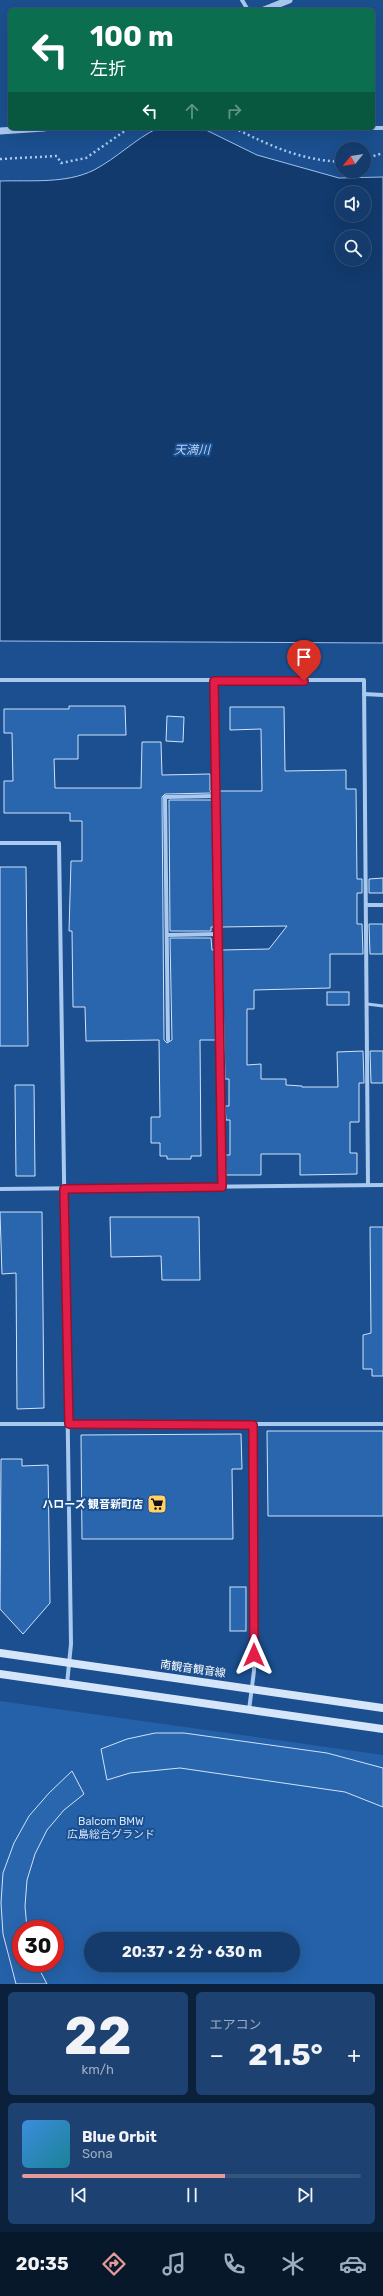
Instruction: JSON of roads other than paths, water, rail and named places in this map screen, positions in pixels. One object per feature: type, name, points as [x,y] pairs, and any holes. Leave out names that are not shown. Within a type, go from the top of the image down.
[{"type":"main road","name":"南観音観音線","points":[[0,1653],[383,1708]]},
{"type":"main road","points":[[0,1674],[383,1729]]},
{"type":"street","points":[[269,8],[290,0]]},
{"type":"street","points":[[0,131],[15,130]]},
{"type":"street","points":[[0,680],[364,680],[368,1185]]},
{"type":"street","points":[[214,681],[222,1187]]},
{"type":"street","points":[[364,694],[383,695]]},
{"type":"street","points":[[168,1040],[165,797],[216,796]]},
{"type":"street","points":[[0,843],[60,843],[71,1644],[67,1684]]},
{"type":"street","points":[[366,905],[383,905]]},
{"type":"street","points":[[167,935],[218,934]]},
{"type":"street","points":[[0,1190],[383,1185]]},
{"type":"street","points":[[0,1424],[383,1424]]},
{"type":"street","points":[[249,1710],[254,1671],[253,1425]]},
{"type":"lane","points":[[366,1004],[383,1006]]},
{"type":"water","name":"天満川","points":[[154,130],[206,130],[257,155],[335,178],[383,177],[383,643],[0,641],[0,181],[48,180],[72,177],[94,170]]},
{"type":"place","name":"ハローズ 観音新町店","points":[[157,1504]]},
{"type":"park label","name":"Balcom BMW 広島総合グランド","points":[[111,1827]]}]
